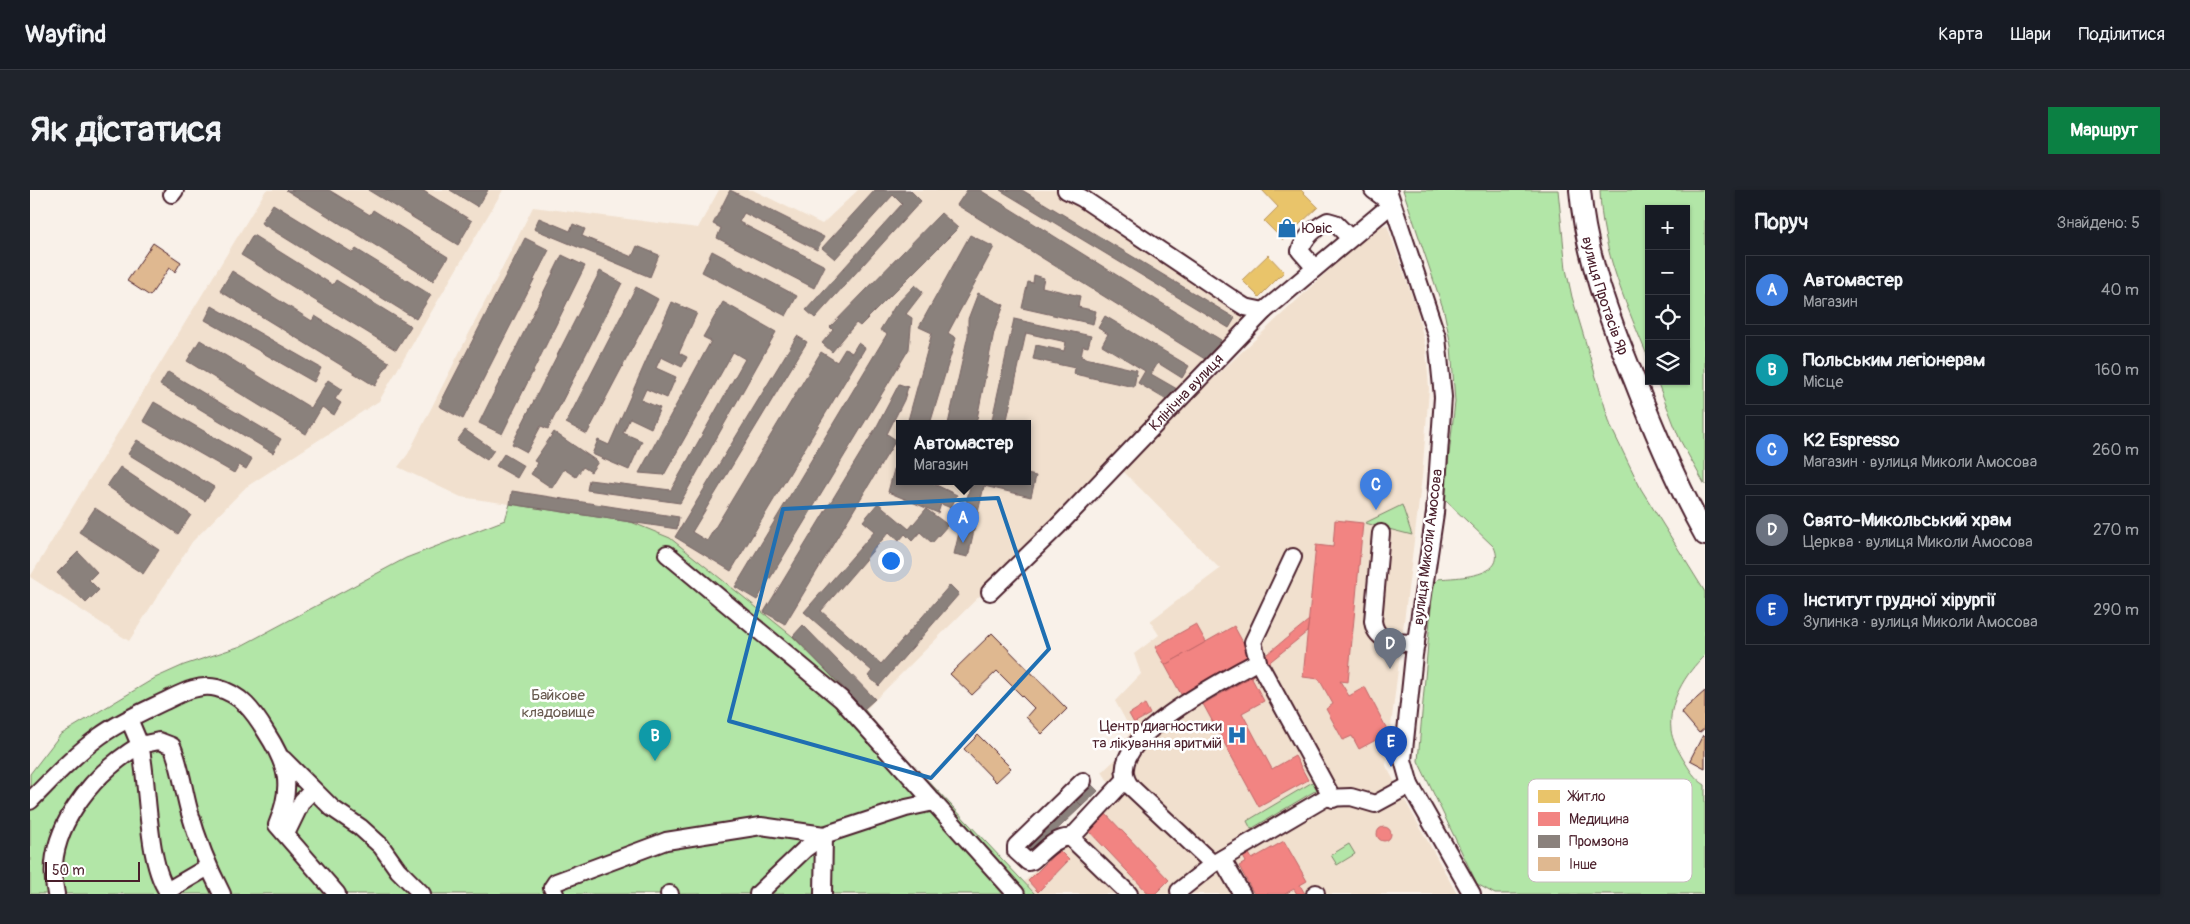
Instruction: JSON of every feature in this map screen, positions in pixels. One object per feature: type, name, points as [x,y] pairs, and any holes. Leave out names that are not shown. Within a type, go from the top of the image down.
[{"type":"main road","name":"вулиця Протасів Яр","points":[[1580,190],[1587,243],[1612,324],[1682,494],[1705,535]]},
{"type":"street","points":[[1066,190],[1078,194],[1245,307],[1264,311]]},
{"type":"street","points":[[1373,190],[1390,197]]},
{"type":"street","name":"Клінічна вулиця","points":[[990,592],[1058,526],[1264,311],[1350,238],[1390,197]]},
{"type":"street","name":"вулиця Миколи Амосова","points":[[1390,197],[1437,337],[1443,397],[1434,513],[1416,644],[1403,760],[1410,785],[1472,894]]},
{"type":"street","points":[[1315,268],[1300,251],[1303,242],[1321,224],[1328,221],[1335,223],[1350,238]]},
{"type":"street","points":[[1381,533],[1373,621],[1374,630],[1385,640],[1416,644]]},
{"type":"street","points":[[667,554],[841,699],[1016,894]]},
{"type":"street","points":[[1242,894],[1218,862],[1125,780],[1123,772],[1125,761],[1142,736],[1184,705],[1258,661],[1253,642],[1293,557]]},
{"type":"street","points":[[1262,669],[1333,799]]},
{"type":"street","points":[[30,801],[71,760],[101,736],[129,719],[182,693],[198,687],[216,688],[242,699],[282,757],[332,808],[360,827],[381,846],[398,870],[422,894]]},
{"type":"street","points":[[129,719],[140,745],[146,766],[150,833],[156,862],[168,893],[208,867]]},
{"type":"street","points":[[56,894],[54,871],[56,854],[62,832],[72,812],[95,780],[108,768],[140,745],[159,741],[172,746],[178,761],[188,809],[208,867],[222,894]]},
{"type":"street","points":[[282,757],[287,776],[284,808],[277,825],[338,894]]},
{"type":"street","points":[[1071,838],[1125,780]]},
{"type":"street","points":[[1083,781],[1016,846],[1016,850],[1028,862],[1032,862],[1059,840],[1066,837],[1071,838],[1129,894]]},
{"type":"street","points":[[1179,891],[1218,862],[1310,805],[1325,798],[1352,797],[1375,804],[1410,785]]},
{"type":"street","points":[[286,834],[302,801],[313,790]]},
{"type":"street","points":[[758,894],[805,849],[824,836],[906,808],[934,802]]},
{"type":"street","points":[[555,894],[552,888],[556,882],[666,841],[761,826],[824,836]]},
{"type":"street","points":[[823,894],[824,836]]},
{"type":"highlighted area","points":[[998,498],[1049,649],[931,778],[729,721],[783,509]]},
{"type":"shaded area","points":[[266,190],[503,190],[379,401],[246,487],[192,542],[129,641],[30,577]]},
{"type":"shaded area","points":[[719,190],[753,190],[822,224],[858,190],[1076,190],[1254,323],[865,710],[792,636],[631,522],[461,497],[398,467],[408,454],[533,207],[698,228]]},
{"type":"shaded area","points":[[1387,225],[1417,310],[1426,349],[1429,389],[1422,477],[1386,766],[1457,894],[1036,894],[1024,882],[1114,790],[1102,772],[1117,758],[1131,730],[1115,701],[1141,674],[1134,654],[1159,635],[1150,621],[1220,569],[1119,467],[1375,227]]},
{"type":"green space","points":[[1403,190],[1558,190],[1566,269],[1572,297],[1611,427],[1641,489],[1705,592],[1705,655],[1679,689],[1672,709],[1671,730],[1677,749],[1692,774],[1705,785],[1705,894],[1495,894],[1477,884],[1418,761],[1433,584],[1438,579],[1478,574],[1494,565],[1496,557],[1494,547],[1444,499],[1455,402],[1451,346],[1444,311]]},
{"type":"green space","points":[[1600,190],[1705,190],[1705,485],[1680,440],[1659,385],[1690,385],[1690,205],[1645,205],[1645,350],[1624,298],[1610,256],[1601,212]]},
{"type":"green space","name":"Байкове кладовище","points":[[510,504],[631,522],[670,538],[792,636],[865,710],[884,734],[1035,894],[30,894],[30,774],[60,735],[155,678],[184,665],[241,646],[406,558],[505,520]]},
{"type":"green space","points":[[1402,505],[1412,535],[1365,523]]},
{"type":"green space","points":[[1321,777],[1325,785],[1251,829],[1247,821]]},
{"type":"green space","points":[[1349,844],[1355,854],[1337,865],[1331,855]]},
{"type":"building: Житло","points":[[1262,190],[1301,190],[1318,207],[1283,240],[1264,221],[1278,207]]},
{"type":"building: Житло","points":[[1268,255],[1284,272],[1259,297],[1242,280]]},
{"type":"building: Медицина","points":[[1335,520],[1363,523],[1348,682],[1340,681],[1349,696],[1365,687],[1389,733],[1359,749],[1352,736],[1343,740],[1326,709],[1333,704],[1319,679],[1303,677],[1316,545],[1333,547]]},
{"type":"building: Медицина","points":[[1309,620],[1307,632],[1251,677],[1224,692],[1220,685],[1246,671]]},
{"type":"building: Медицина","points":[[1196,624],[1206,642],[1165,665],[1155,647]]},
{"type":"building: Медицина","points":[[1234,626],[1251,657],[1182,696],[1165,665]]},
{"type":"building: Медицина","name":"Центр диагностики та лікування аритмій","points":[[1251,677],[1264,701],[1242,713],[1272,769],[1295,756],[1308,780],[1259,807],[1203,704]]},
{"type":"building: Медицина","points":[[1145,704],[1150,714],[1134,723],[1129,714]]},
{"type":"building: Медицина","points":[[1103,811],[1169,880],[1155,894],[1149,894],[1086,828]]},
{"type":"building: Медицина","points":[[1381,827],[1387,827],[1391,834],[1387,841],[1381,841],[1377,837],[1377,831]]},
{"type":"building: Медицина","points":[[1284,841],[1307,881],[1300,885],[1305,894],[1297,894],[1294,889],[1285,894],[1254,894],[1239,866],[1246,862],[1240,851],[1246,848],[1252,859]]},
{"type":"building: Медицина","points":[[1059,850],[1069,860],[1038,892],[1028,881]]},
{"type":"building: Промзона","points":[[286,190],[329,190],[370,215],[373,210],[448,257],[433,281]]},
{"type":"building: Промзона","points":[[368,190],[422,190],[472,221],[458,245]]},
{"type":"building: Промзона","points":[[450,190],[488,190],[478,207]]},
{"type":"building: Промзона","points":[[730,190],[824,237],[817,250],[744,213],[739,222],[825,266],[814,288],[717,238],[721,228],[713,224]]},
{"type":"building: Промзона","points":[[875,190],[910,190],[921,201],[815,318],[806,310],[902,204],[893,195],[835,259],[822,248]]},
{"type":"building: Промзона","points":[[967,190],[980,190],[1221,340],[1208,361],[957,205]]},
{"type":"building: Промзона","points":[[1000,190],[1022,190],[1235,318],[1229,328]]},
{"type":"building: Промзона","points":[[273,204],[353,253],[356,249],[431,295],[416,319],[261,223]]},
{"type":"building: Промзона","points":[[941,213],[958,228],[860,326],[856,323],[832,352],[822,343],[833,330],[830,327]]},
{"type":"building: Промзона","points":[[539,218],[570,231],[573,224],[585,229],[582,236],[632,257],[637,246],[659,255],[650,277],[534,229]]},
{"type":"building: Промзона","points":[[253,235],[333,285],[336,280],[411,326],[396,350],[241,255]]},
{"type":"building: Промзона","points":[[970,235],[994,247],[948,333],[956,338],[931,420],[908,420],[932,333],[919,327]]},
{"type":"building: Промзона","points":[[525,238],[549,250],[463,419],[439,406]]},
{"type":"building: Промзона","points":[[712,251],[797,296],[786,316],[702,272]]},
{"type":"building: Промзона","points":[[562,255],[585,266],[502,434],[479,423]]},
{"type":"building: Промзона","points":[[232,271],[312,321],[315,316],[389,362],[375,386],[220,291]]},
{"type":"building: Промзона","points":[[600,271],[622,283],[548,429],[541,426],[527,452],[512,444]]},
{"type":"building: Промзона","points":[[1034,275],[1044,278],[1042,287],[1080,296],[1078,307],[1096,311],[1093,324],[1022,308],[1028,282],[1033,283]]},
{"type":"building: Промзона","points":[[915,285],[923,292],[906,314],[912,318],[909,349],[757,600],[735,587],[887,334],[880,330],[895,306]]},
{"type":"building: Промзона","points":[[636,287],[658,299],[587,434],[566,423]]},
{"type":"building: Промзона","points":[[978,293],[1004,305],[994,332],[977,420],[949,420],[968,335],[968,319]]},
{"type":"building: Промзона","points":[[672,302],[697,313],[679,353],[687,357],[682,367],[661,357],[656,368],[676,377],[667,398],[646,389],[641,400],[660,408],[651,428],[630,418],[623,433],[642,441],[629,470],[592,454],[598,440],[609,445]]},
{"type":"building: Промзона","points":[[723,302],[776,332],[680,503],[587,490],[589,480],[671,490],[745,359],[733,352],[664,475],[639,473],[711,341],[703,337]]},
{"type":"building: Промзона","points":[[212,306],[321,368],[314,382],[205,320]]},
{"type":"building: Промзона","points":[[1105,316],[1189,366],[1182,378],[1158,363],[1151,374],[1177,389],[1170,402],[1138,383],[1145,371],[1102,345],[1108,334],[1098,328]]},
{"type":"building: Промзона","points":[[1014,319],[1091,336],[1088,347],[1083,346],[1081,357],[1137,370],[1134,387],[1074,374],[1075,368],[1033,359],[1036,345],[1064,351],[1066,342],[1026,333],[1007,420],[992,420]]},
{"type":"building: Промзона","points":[[797,336],[807,342],[692,532],[707,541],[821,352],[837,362],[845,349],[852,353],[858,343],[865,348],[731,571],[675,537]]},
{"type":"building: Промзона","points":[[200,340],[311,408],[328,380],[342,389],[335,399],[341,403],[334,415],[322,407],[306,434],[187,361]]},
{"type":"building: Промзона","points":[[168,372],[281,439],[273,453],[160,385]]},
{"type":"building: Промзона","points":[[899,384],[908,387],[904,400],[887,434],[896,440],[785,624],[764,612],[877,426]]},
{"type":"building: Промзона","points":[[154,402],[252,459],[246,469],[239,465],[234,473],[143,421]]},
{"type":"building: Промзона","points":[[465,430],[494,450],[487,460],[457,441]]},
{"type":"building: Промзона","points":[[554,432],[598,462],[591,472],[583,467],[576,477],[564,469],[552,488],[531,474],[538,463],[534,461]]},
{"type":"building: Промзона","points":[[137,440],[214,487],[205,501],[128,454]]},
{"type":"building: Промзона","points":[[504,454],[524,466],[517,478],[496,466]]},
{"type":"building: Промзона","points":[[896,462],[896,485],[936,485],[957,495],[951,508],[941,504],[938,513],[888,492]]},
{"type":"building: Промзона","points":[[120,467],[191,515],[178,534],[107,486]]},
{"type":"building: Промзона","points":[[1031,475],[1036,476],[1031,497],[984,486],[968,557],[954,554],[970,485],[1031,485]]},
{"type":"building: Промзона","points":[[512,491],[679,517],[677,529],[510,504]]},
{"type":"building: Промзона","points":[[878,503],[909,529],[926,509],[948,525],[932,543],[920,532],[912,541],[905,534],[899,541],[889,532],[821,611],[881,664],[950,585],[959,594],[879,686],[868,676],[872,671],[804,612],[875,531],[863,521]]},
{"type":"building: Промзона","points":[[95,508],[159,550],[143,574],[79,532]]},
{"type":"building: Промзона","points":[[78,552],[97,572],[89,580],[99,590],[86,603],[57,573]]},
{"type":"building: Промзона","points":[[803,625],[875,699],[864,709],[793,636]]},
{"type":"building: Промзона","points":[[1088,781],[1098,791],[1082,806],[1072,796]]},
{"type":"building: Промзона","points":[[1072,796],[1082,806],[1029,856],[1019,847]]},
{"type":"building: Інше","points":[[153,243],[181,262],[175,272],[169,268],[150,296],[127,281]]},
{"type":"building: Інше","points":[[992,633],[1067,709],[1042,734],[1026,717],[1034,708],[997,671],[972,695],[950,674]]},
{"type":"building: Інше","points":[[1705,691],[1705,728],[1699,733],[1681,712]]},
{"type":"building: Інше","points":[[978,735],[1011,768],[996,782],[964,749]]},
{"type":"building: Інше","points":[[1703,735],[1705,737],[1705,768],[1690,760]]},
{"type":"place","name":"Ювіс","points":[[1287,228]]},
{"type":"place","name":"K2 Espresso","points":[[1376,510]]},
{"type":"place","name":"Автомастер","points":[[963,543]]},
{"type":"place","name":"Свято-Микольський храм","points":[[1390,669]]},
{"type":"place","name":"Центр диагностики та лікування аритмій","points":[[1237,735]]},
{"type":"place","name":"Польським легіонерам","points":[[655,761]]},
{"type":"place","name":"Інститут грудної хірургії","points":[[1391,767]]}]
